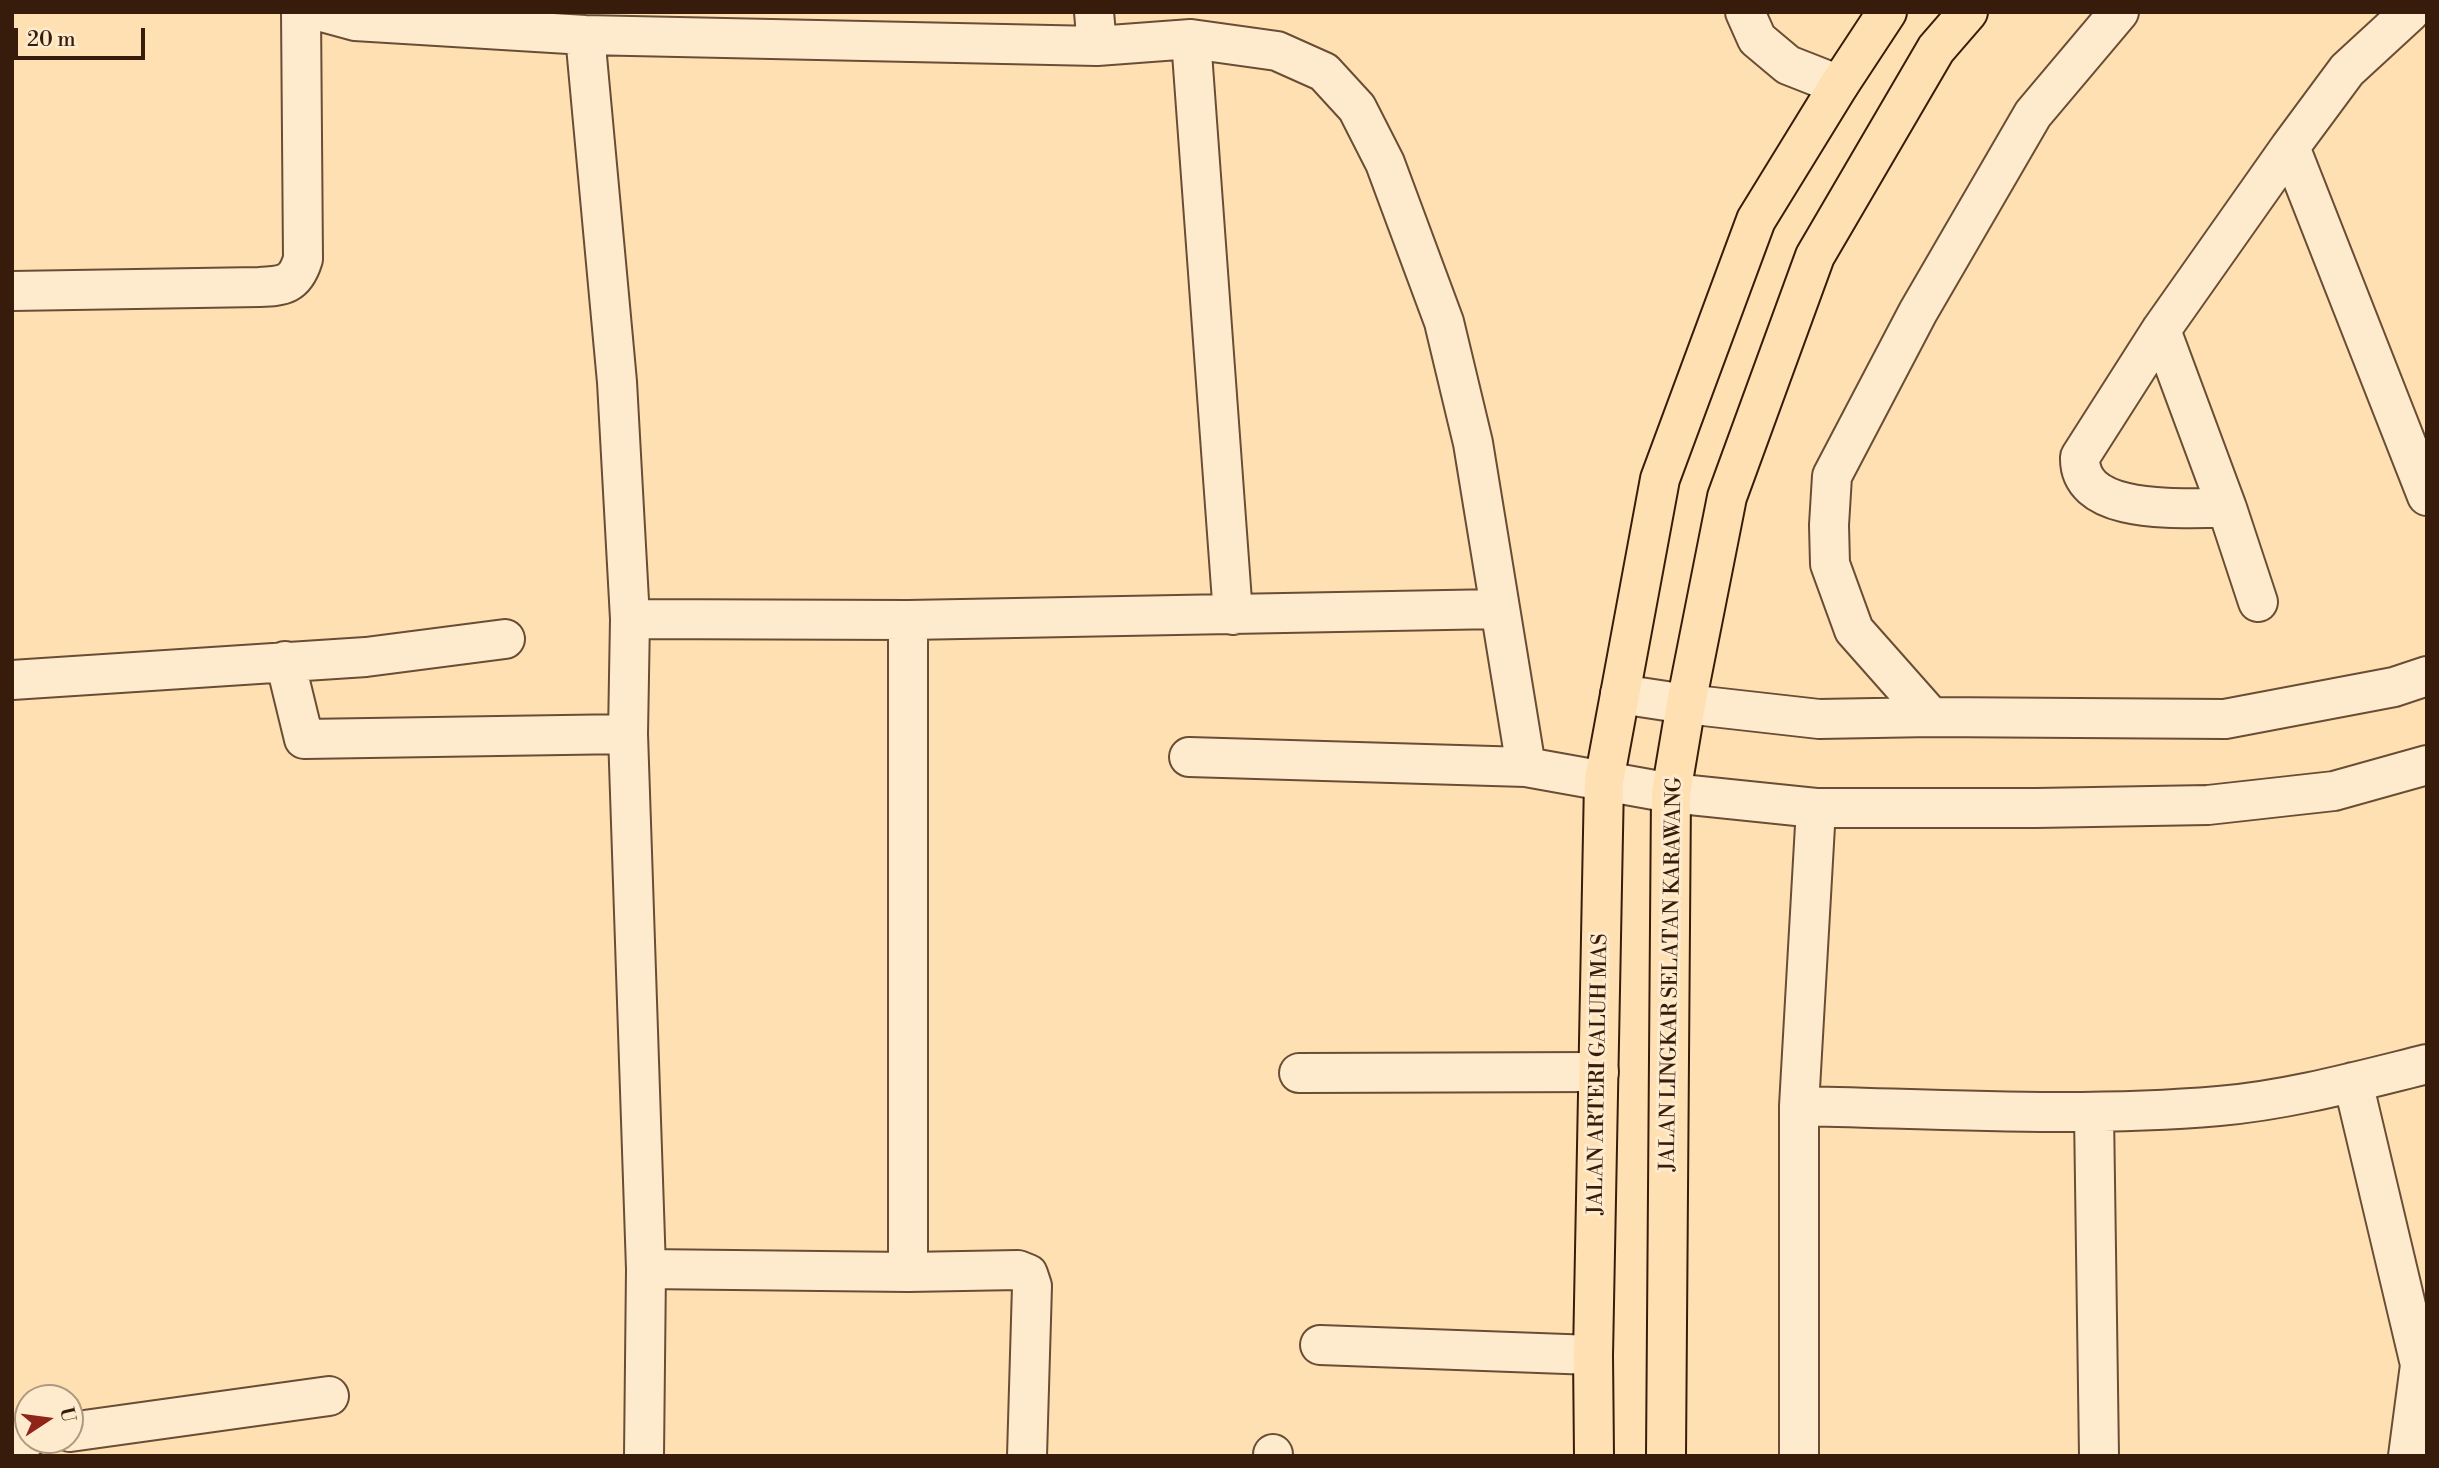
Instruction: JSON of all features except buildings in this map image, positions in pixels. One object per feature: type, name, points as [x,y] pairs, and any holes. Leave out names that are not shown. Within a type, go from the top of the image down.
[{"type":"main road","points":[[1620,694],[1660,479],[1756,220],[1887,12]]},
{"type":"main road","name":"JALAN LINGKAR SELATAN KARAWANG","points":[[1666,1456],[1671,793],[1727,497],[1815,256],[1936,49],[1968,12]]},
{"type":"main road","name":"JALAN ARTERI GALUH MAS","points":[[1594,1456],[1593,1355],[1604,781],[1620,694]]},
{"type":"street","points":[[12,290],[259,287],[278,286],[291,281],[299,272],[303,259],[301,12]]},
{"type":"street","points":[[322,12],[355,21],[585,35],[1096,29],[1277,51],[1324,72],[1357,108],[1385,163],[1444,321],[1473,443],[1527,767]]},
{"type":"street","points":[[1745,12],[1757,39],[1788,65],[1839,85]]},
{"type":"street","points":[[1931,717],[1854,630],[1830,564],[1832,476],[1918,312],[2033,114],[2119,12]]},
{"type":"street","points":[[2227,508],[2132,505],[2114,501],[2085,480],[2080,468],[2080,457],[2161,330],[2347,70],[2410,12]]},
{"type":"street","points":[[585,35],[617,382],[630,619],[628,734],[646,1269],[644,1456]]},
{"type":"street","points":[[1191,39],[1233,615]]},
{"type":"street","points":[[2290,147],[2427,496]]},
{"type":"street","points":[[2161,330],[2227,508],[2258,602]]},
{"type":"street","points":[[630,619],[908,620],[1499,609]]},
{"type":"street","points":[[908,620],[908,1272]]},
{"type":"street","points":[[12,680],[366,657],[505,639]]},
{"type":"street","points":[[285,661],[304,739],[628,734]]},
{"type":"street","points":[[1620,694],[1819,719],[2225,719],[2393,687],[2427,676]]},
{"type":"street","points":[[1189,757],[1527,767],[1671,793],[1816,808],[2036,808],[2208,804],[2334,791],[2427,765]]},
{"type":"street","points":[[1799,1456],[1799,1106],[1816,808]]},
{"type":"street","points":[[1799,1106],[2094,1113],[2220,1106],[2284,1097],[2427,1063]]},
{"type":"street","points":[[1299,1073],[1599,1072]]},
{"type":"street","points":[[2353,1082],[2423,1379],[2408,1456]]},
{"type":"street","points":[[2094,1113],[2099,1456]]},
{"type":"street","points":[[646,1269],[908,1272],[1018,1270],[1028,1274],[1032,1286],[1027,1456]]},
{"type":"street","points":[[1320,1345],[1593,1355]]},
{"type":"street","points":[[84,1430],[329,1396]]}]
